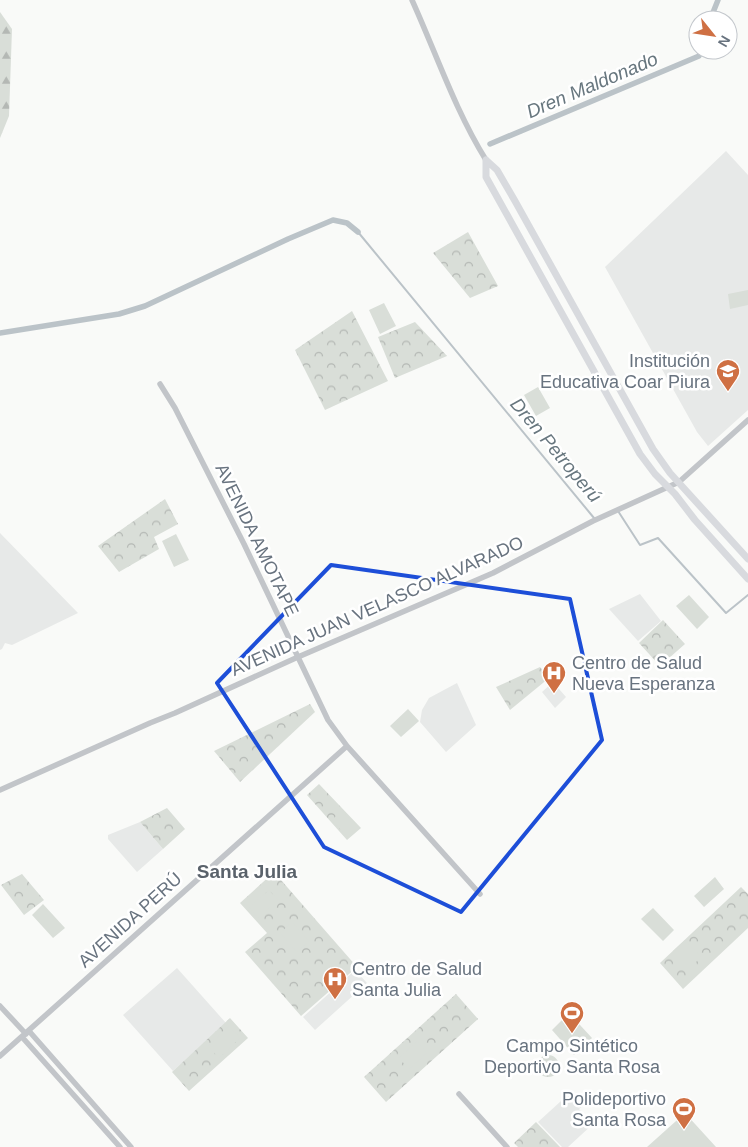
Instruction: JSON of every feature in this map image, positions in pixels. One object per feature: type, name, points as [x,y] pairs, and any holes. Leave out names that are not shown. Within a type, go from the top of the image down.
[{"type":"main road","points":[[486,160],[497,170],[515,201],[653,449],[663,464],[748,559]]},
{"type":"main road","points":[[486,160],[486,177],[640,454],[655,474],[748,579]]},
{"type":"street","points":[[412,0],[460,110],[486,160]]},
{"type":"street","name":"AVENIDA AMOTAPE","points":[[160,384],[176,408],[328,720],[347,746],[480,894]]},
{"type":"street","name":"AVENIDA JUAN VELASCO ALVARADO","points":[[0,790],[492,573],[593,521],[679,482],[748,420]]},
{"type":"street","name":"AVENIDA PERÚ","points":[[0,1056],[347,746]]},
{"type":"street","points":[[0,1006],[131,1147]]},
{"type":"street","points":[[26,1034],[120,1147]]},
{"type":"street","points":[[459,1094],[507,1147]]},
{"type":"highlighted area","points":[[331,565],[570,599],[602,740],[461,912],[324,847],[217,683]]},
{"type":"shaded area","points":[[726,151],[748,175],[748,410],[708,446],[697,432],[605,267]]},
{"type":"shaded area","points":[[0,533],[78,613],[12,645],[5,643],[0,650]]},
{"type":"shaded area","points":[[640,594],[661,621],[638,641],[609,609]]},
{"type":"shaded area","name":"Centro de Salud Nueva Esperanza","points":[[553,682],[566,697],[555,708],[542,692]]},
{"type":"shaded area","points":[[457,683],[476,725],[446,752],[420,722],[422,710],[429,698]]},
{"type":"shaded area","points":[[140,822],[163,849],[137,872],[108,839],[108,835]]},
{"type":"shaded area","points":[[177,968],[226,1023],[173,1071],[123,1015]]},
{"type":"shaded area","name":"Centro de Salud Santa Julia","points":[[355,970],[367,983],[315,1030],[303,1017]]},
{"type":"shaded area","points":[[572,1091],[585,1104],[579,1109],[593,1124],[568,1147],[562,1147],[538,1122]]},
{"type":"green space","points":[[0,12],[12,29],[9,116],[0,138]]},
{"type":"green space","points":[[468,232],[498,286],[470,298],[433,253]]},
{"type":"green space","points":[[748,290],[748,305],[730,309],[728,294]]},
{"type":"green space","points":[[384,303],[396,326],[380,334],[369,310]]},
{"type":"green space","points":[[352,311],[388,381],[325,410],[295,350]]},
{"type":"green space","points":[[415,322],[447,356],[395,378],[378,337]]},
{"type":"green space","points":[[538,387],[550,408],[536,416],[524,395]]},
{"type":"green space","points":[[165,499],[178,524],[154,537],[159,549],[119,572],[98,546]]},
{"type":"green space","points":[[176,534],[189,560],[174,567],[162,541]]},
{"type":"green space","points":[[689,595],[709,617],[697,629],[676,606]]},
{"type":"green space","points":[[663,620],[685,644],[660,666],[639,643]]},
{"type":"green space","points":[[540,667],[549,678],[510,710],[496,687]]},
{"type":"green space","points":[[310,704],[315,712],[240,782],[214,751]]},
{"type":"green space","points":[[408,709],[419,721],[401,737],[390,726]]},
{"type":"green space","points":[[319,784],[361,828],[347,840],[307,795]]},
{"type":"green space","points":[[167,808],[185,829],[163,849],[140,822]]},
{"type":"green space","points":[[342,810],[358,827],[347,837],[332,820]]},
{"type":"green space","points":[[274,872],[357,967],[301,1016],[245,952],[267,933],[240,903]]},
{"type":"green space","points":[[22,874],[44,900],[24,915],[1,885]]},
{"type":"green space","points":[[715,877],[724,889],[704,907],[694,896]]},
{"type":"green space","points":[[741,887],[748,894],[748,928],[683,989],[660,963]]},
{"type":"green space","points":[[269,890],[278,900],[258,918],[249,907]]},
{"type":"green space","points":[[43,904],[65,928],[53,938],[32,915]]},
{"type":"green space","points":[[653,908],[674,930],[663,941],[641,919]]},
{"type":"green space","points":[[292,922],[309,941],[297,952],[280,933]]},
{"type":"green space","points":[[685,940],[701,957],[690,968],[673,951]]},
{"type":"green space","points":[[456,994],[478,1019],[386,1102],[364,1077]]},
{"type":"green space","name":"Campo Sintético Deportivo Santa Rosa","points":[[569,1013],[592,1038],[574,1055],[552,1030]]},
{"type":"green space","points":[[230,1018],[248,1038],[189,1091],[172,1072]]},
{"type":"green space","points":[[229,1026],[240,1038],[219,1058],[208,1046]]},
{"type":"green space","points":[[417,1041],[427,1053],[409,1069],[399,1058]]},
{"type":"green space","points":[[548,1055],[556,1058],[559,1066],[556,1074],[548,1077],[540,1074],[537,1066],[540,1058]]},
{"type":"green space","name":"Polideportivo Santa Rosa","points":[[685,1113],[716,1147],[647,1147]]},
{"type":"green space","points":[[536,1122],[560,1147],[518,1147],[514,1143]]},
{"type":"waterway","name":"Dren Maldonado","points":[[714,10],[718,0]]},
{"type":"waterway","name":"Dren Maldonado","points":[[490,144],[690,60]]},
{"type":"waterway","points":[[0,333],[119,314],[145,306],[333,220],[347,223],[358,232]]},
{"type":"waterway","name":"Dren Petroperú","points":[[358,232],[594,518]]},
{"type":"waterway","name":"Dren Petroperú","points":[[618,511],[640,545],[658,538],[726,613],[748,595]]},
{"type":"place","name":"Institución Educativa Coar Piura","points":[[728,392]]},
{"type":"place","name":"Centro de Salud Nueva Esperanza","points":[[554,694]]},
{"type":"place","name":"Centro de Salud Santa Julia","points":[[335,1000]]},
{"type":"place","name":"Campo Sintético Deportivo Santa Rosa","points":[[572,1034]]},
{"type":"place","name":"Polideportivo Santa Rosa","points":[[684,1130]]},
{"type":"district","name":"Santa Julia","points":[[247,871]]}]
